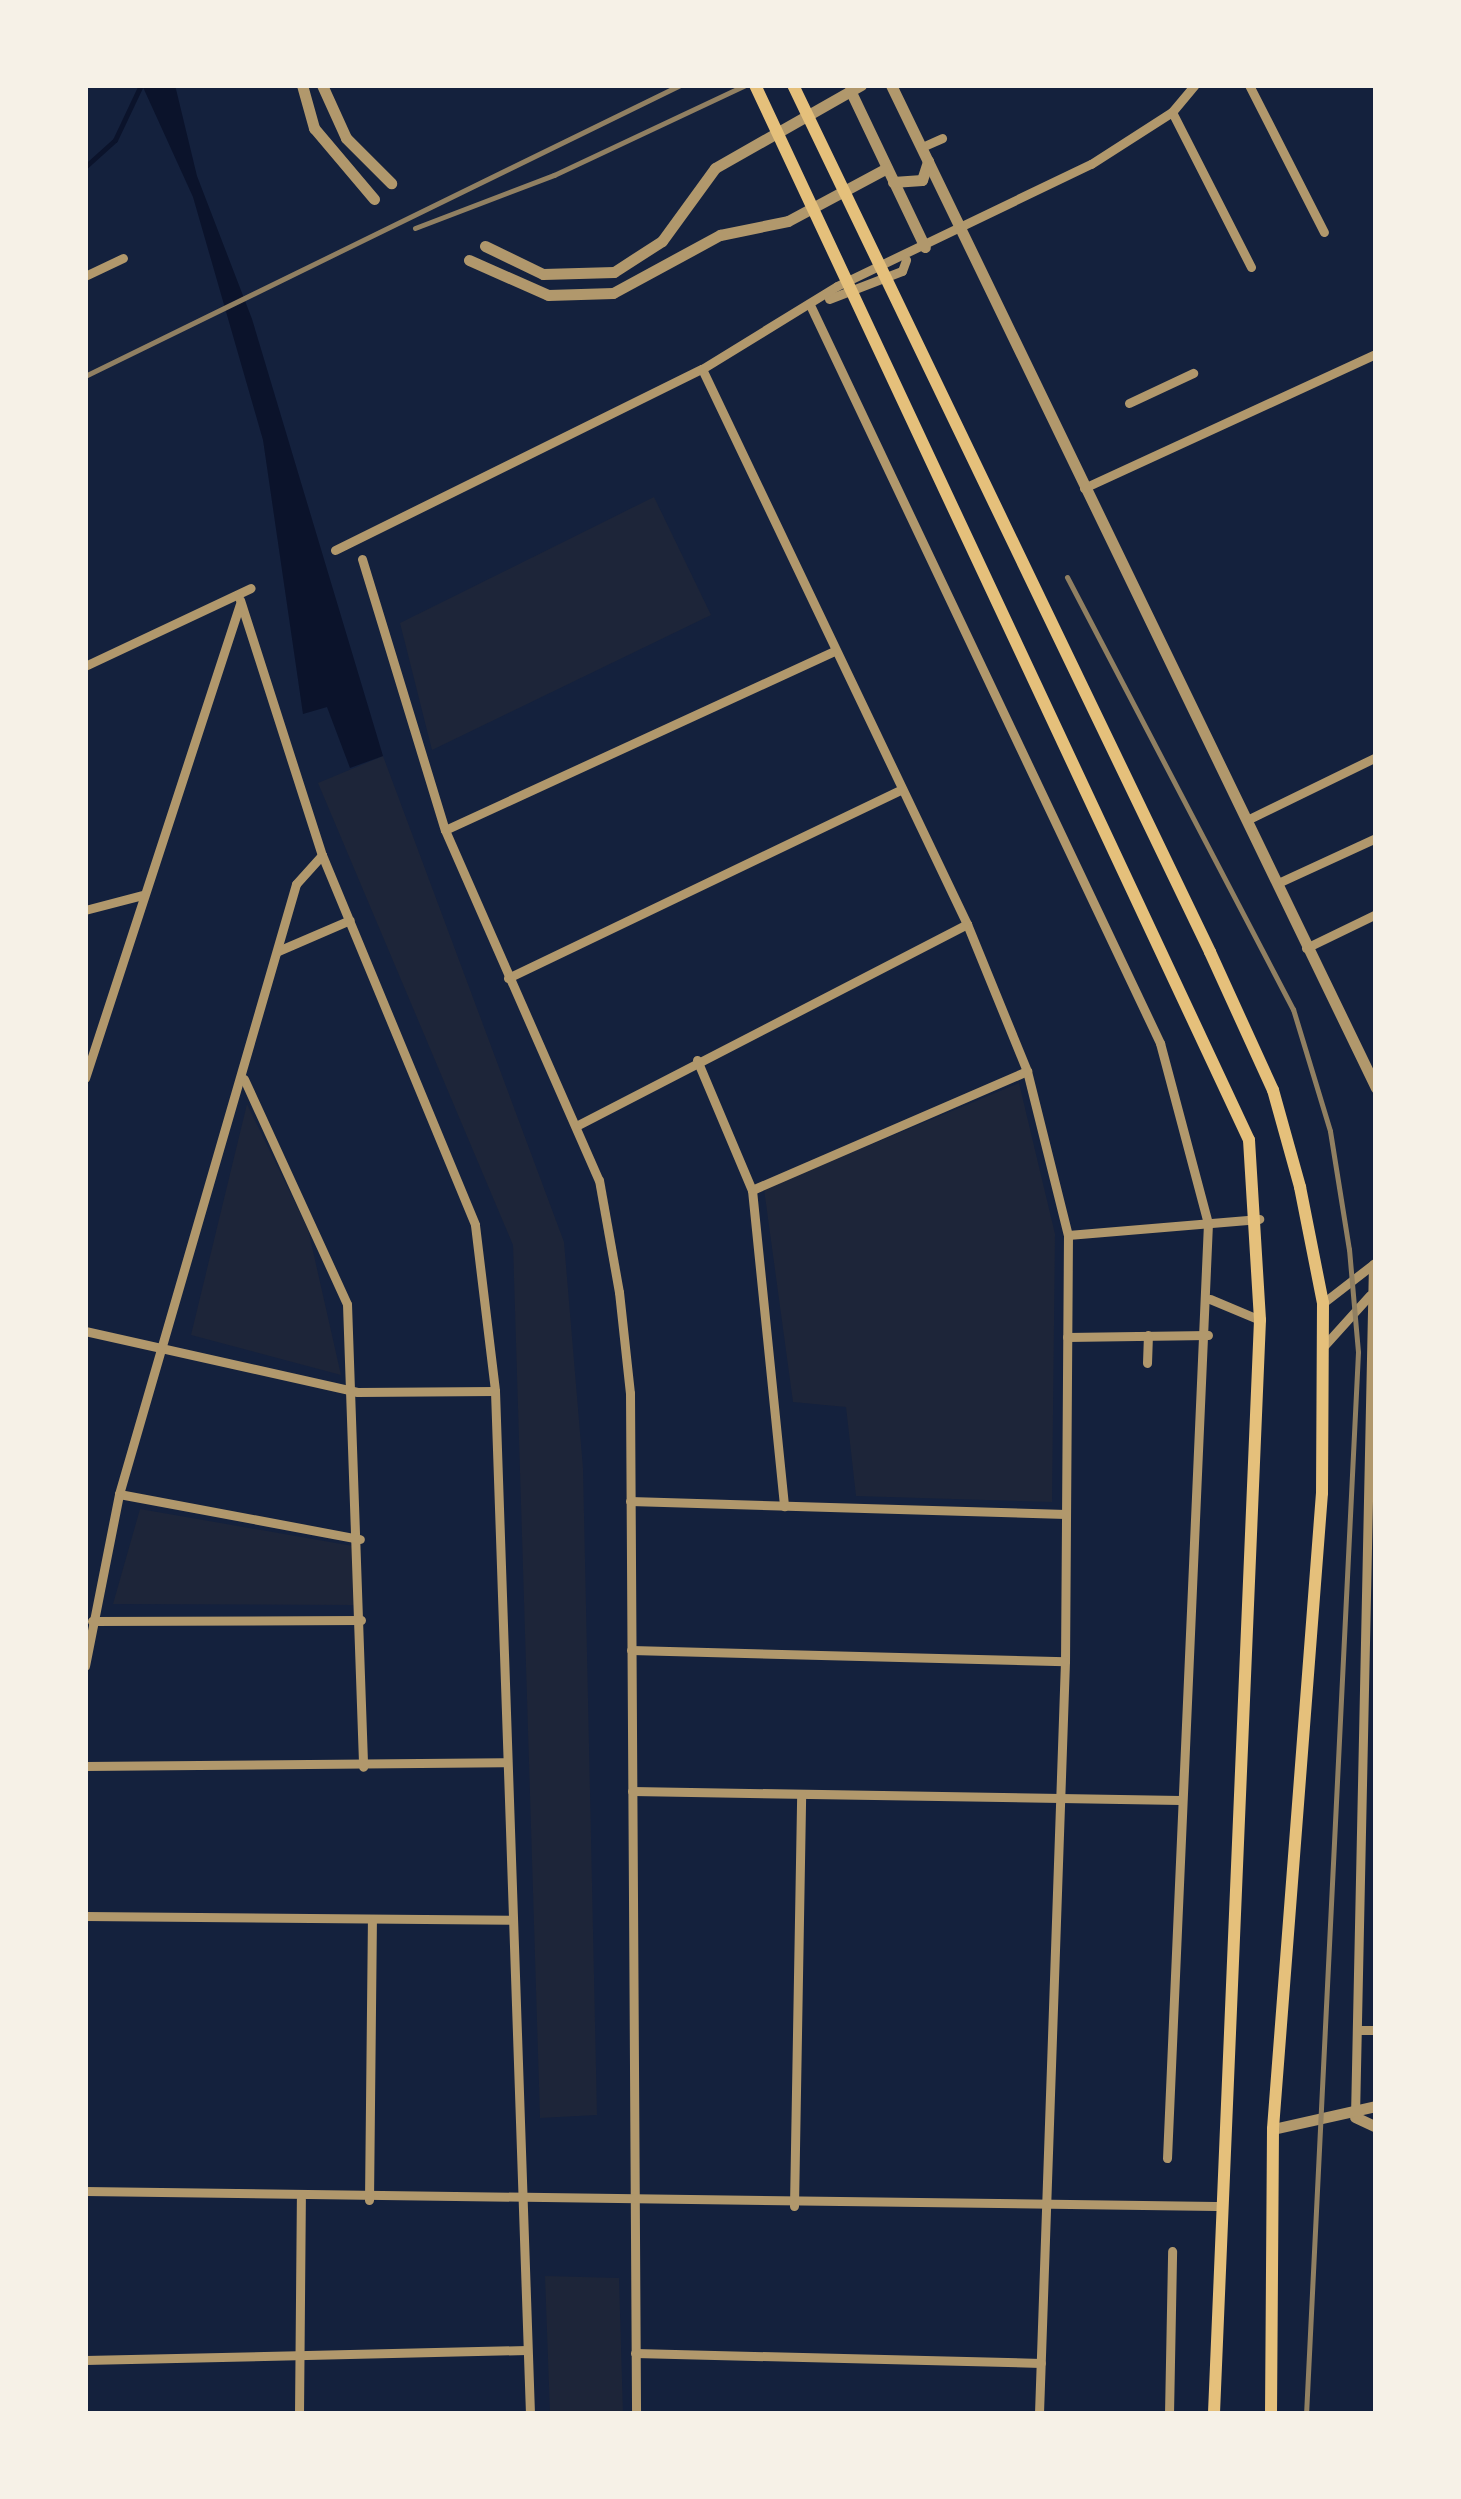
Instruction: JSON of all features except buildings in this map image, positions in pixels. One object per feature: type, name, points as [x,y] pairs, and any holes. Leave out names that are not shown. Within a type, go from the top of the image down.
[{"type":"main road","points":[[755,85],[1211,1047],[1257,1186],[1260,1320],[1245,1797],[1216,2206],[1214,2414]]},
{"type":"main road","points":[[793,85],[1137,797],[1273,1090],[1322,1303],[1322,1494],[1273,2128],[1271,2414]]},
{"type":"street","points":[[302,85],[330,152],[374,199]]},
{"type":"street","points":[[322,85],[346,138],[391,183]]},
{"type":"street","points":[[892,85],[1376,1088]]},
{"type":"street","points":[[1249,85],[1324,232]]},
{"type":"street","points":[[829,299],[836,286],[906,260],[1172,112],[1189,87]]},
{"type":"street","points":[[485,246],[544,274],[614,272],[662,240],[715,168],[856,88],[892,182],[925,247]]},
{"type":"street","points":[[1172,112],[1250,267]]},
{"type":"street","points":[[922,147],[942,138]]},
{"type":"street","points":[[892,182],[922,180],[928,161]]},
{"type":"street","points":[[468,260],[548,295],[613,293],[720,234],[788,221],[887,168]]},
{"type":"street","points":[[85,276],[123,258]]},
{"type":"street","points":[[335,550],[702,369],[829,299],[902,272],[906,260]]},
{"type":"street","points":[[811,308],[1160,1043],[1208,1222],[1210,1299],[1180,1800],[1167,2158]]},
{"type":"street","points":[[1084,488],[1376,354]]},
{"type":"street","points":[[702,369],[967,924],[1027,1071],[1068,1234],[1065,1662],[1039,2414]]},
{"type":"street","points":[[1130,403],[1194,373]]},
{"type":"street","points":[[362,559],[446,830],[508,978],[578,1125],[619,1292],[630,1502],[631,2204],[636,2414]]},
{"type":"street","points":[[85,666],[252,588]]},
{"type":"street","points":[[85,1078],[240,601],[322,856],[467,1193],[496,1392],[503,1762],[530,2414]]},
{"type":"street","points":[[446,830],[836,650]]},
{"type":"street","points":[[1249,818],[1376,757]]},
{"type":"street","points":[[508,978],[902,789]]},
{"type":"street","points":[[1278,883],[1376,838]]},
{"type":"street","points":[[85,1666],[119,1494],[159,1352],[243,1078],[296,884],[322,856]]},
{"type":"street","points":[[85,910],[142,896]]},
{"type":"street","points":[[1306,948],[1376,914]]},
{"type":"street","points":[[278,951],[350,920]]},
{"type":"street","points":[[578,1125],[697,1060],[967,924]]},
{"type":"street","points":[[697,1060],[752,1190],[784,1506]]},
{"type":"street","points":[[752,1190],[1027,1071]]},
{"type":"street","points":[[243,1078],[324,1238],[347,1304],[357,1392],[363,1767]]},
{"type":"street","points":[[1068,1234],[1259,1220]]},
{"type":"street","points":[[1322,1303],[1374,1263]]},
{"type":"street","points":[[1355,2117],[1360,2030],[1364,1642],[1374,1492],[1374,1263]]},
{"type":"street","points":[[1322,1348],[1373,1293]]},
{"type":"street","points":[[1210,1299],[1260,1320]]},
{"type":"street","points":[[85,1331],[159,1352],[357,1392],[496,1392]]},
{"type":"street","points":[[1147,1363],[1148,1335]]},
{"type":"street","points":[[1067,1337],[1208,1335]]},
{"type":"street","points":[[119,1494],[360,1539]]},
{"type":"street","points":[[630,1502],[1066,1514]]},
{"type":"street","points":[[92,1621],[361,1620]]},
{"type":"street","points":[[1364,1642],[1376,1644]]},
{"type":"street","points":[[632,1650],[1065,1662]]},
{"type":"street","points":[[631,1725],[646,1726]]},
{"type":"street","points":[[85,1766],[363,1767],[503,1762]]},
{"type":"street","points":[[632,1791],[1180,1800]]},
{"type":"street","points":[[794,2206],[801,1794]]},
{"type":"street","points":[[1360,1913],[1376,1914]]},
{"type":"street","points":[[85,1916],[372,1922],[511,1920]]},
{"type":"street","points":[[369,2200],[372,1922]]},
{"type":"street","points":[[1360,2030],[1376,2030]]},
{"type":"street","points":[[1273,2128],[1355,2117],[1376,2106]]},
{"type":"street","points":[[1355,2117],[1376,2127]]},
{"type":"street","points":[[85,2191],[631,2204],[1216,2206]]},
{"type":"street","points":[[299,2414],[300,2199]]},
{"type":"street","points":[[1169,2414],[1172,2251]]},
{"type":"street","points":[[85,2360],[527,2350]]},
{"type":"street","points":[[635,2353],[1041,2363]]},
{"type":"shaded area","points":[[142,85],[175,85],[197,176],[252,319],[383,756],[350,768],[327,707],[303,714],[263,440],[193,197]]},
{"type":"shaded area","points":[[654,497],[711,615],[432,750],[400,623]]},
{"type":"shaded area","points":[[383,756],[564,1242],[583,1468],[597,2115],[540,2118],[513,1245],[318,783]]},
{"type":"shaded area","points":[[1019,1083],[1055,1234],[1052,1502],[856,1496],[846,1407],[793,1402],[764,1189]]},
{"type":"shaded area","points":[[247,1104],[308,1229],[341,1375],[191,1335]]},
{"type":"shaded area","points":[[140,1509],[353,1546],[355,1605],[113,1604]]},
{"type":"shaded area","points":[[545,2276],[619,2278],[623,2414],[550,2414]]},
{"type":"waterway","points":[[85,167],[115,140],[141,85]]},
{"type":"railway","points":[[85,376],[680,85]]},
{"type":"railway","points":[[415,228],[554,175],[745,85]]},
{"type":"railway","points":[[1067,577],[1293,1009],[1330,1131],[1349,1249],[1358,1352],[1306,2414]]}]
